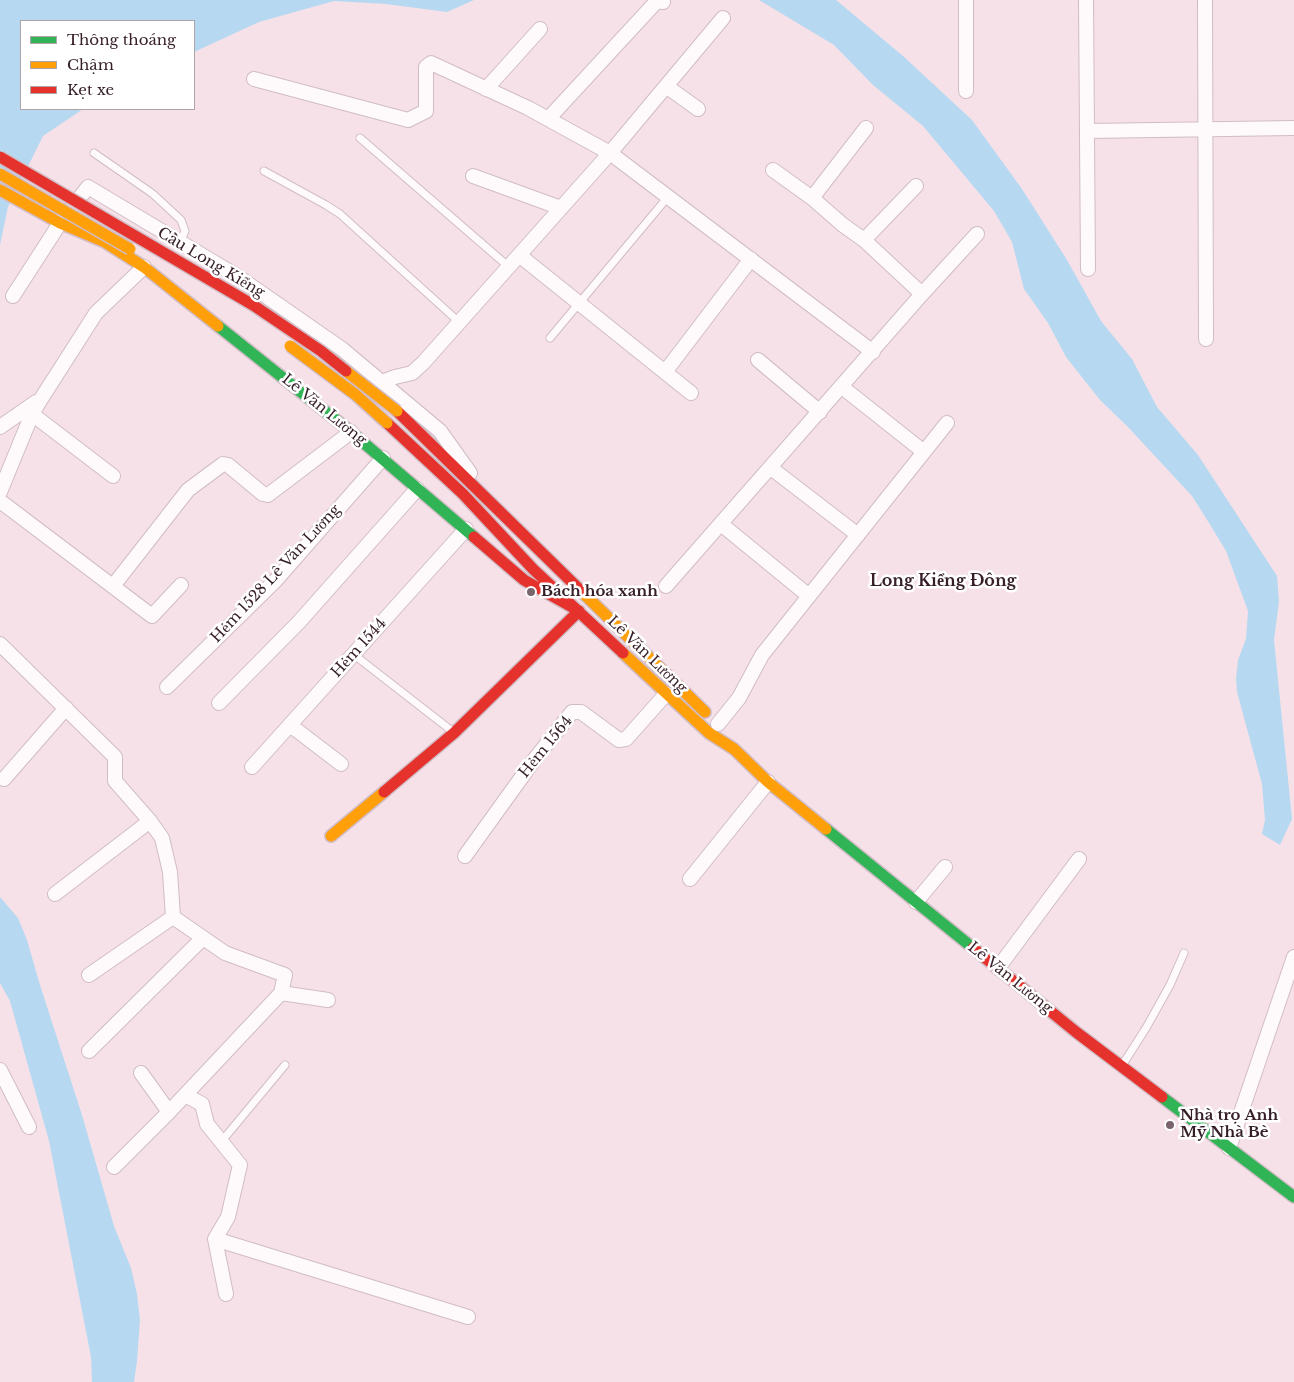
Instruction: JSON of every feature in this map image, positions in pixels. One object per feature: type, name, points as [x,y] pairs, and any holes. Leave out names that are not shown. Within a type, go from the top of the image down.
[{"type":"main road","name":"Cầu Long Kiểng","points":[[0,157],[274,319],[321,350],[397,411]]},
{"type":"main road","name":"Cầu Long Kiểng","points":[[0,174],[161,266]]},
{"type":"main road","name":"Lê Văn Lương","points":[[0,190],[60,223],[105,242],[144,267],[383,458],[524,580],[579,611]]},
{"type":"main road","name":"Lê Văn Lương","points":[[278,337],[356,395],[388,423],[463,494],[533,569],[709,733],[734,749],[768,782],[918,899],[1122,1066],[1294,1197]]},
{"type":"main road","name":"Lê Văn Lương","points":[[397,411],[718,724],[734,749]]},
{"type":"main road","points":[[331,836],[454,733],[579,611]]},
{"type":"street","points":[[966,0],[966,91]]},
{"type":"street","points":[[1086,0],[1088,269]]},
{"type":"street","points":[[1205,0],[1206,338]]},
{"type":"street","points":[[548,119],[657,1],[663,2]]},
{"type":"street","points":[[382,382],[412,373],[460,322],[610,153],[723,18]]},
{"type":"street","points":[[486,88],[540,29]]},
{"type":"street","points":[[254,80],[408,120],[426,111],[426,67],[431,63],[548,119],[610,153],[873,352]]},
{"type":"street","points":[[666,86],[698,109]]},
{"type":"street","points":[[812,198],[866,128]]},
{"type":"street","points":[[1087,131],[1294,128]]},
{"type":"street","points":[[773,170],[812,198],[843,225],[864,240],[922,294]]},
{"type":"street","points":[[473,176],[561,208]]},
{"type":"street","points":[[864,240],[916,186]]},
{"type":"street","name":"Lê Văn Lương","points":[[60,223],[88,187],[273,300],[342,349],[440,432],[491,502]]},
{"type":"street","points":[[14,296],[60,223]]},
{"type":"street","points":[[666,586],[977,234]]},
{"type":"street","points":[[519,256],[691,393]]},
{"type":"street","points":[[665,372],[751,259]]},
{"type":"street","points":[[0,492],[32,414],[96,313],[144,267]]},
{"type":"street","points":[[758,360],[820,412]]},
{"type":"street","points":[[842,387],[924,452]]},
{"type":"street","points":[[0,428],[41,399]]},
{"type":"street","points":[[32,414],[113,476]]},
{"type":"street","points":[[718,724],[739,698],[762,655],[947,422]]},
{"type":"street","points":[[113,586],[188,490],[223,464],[228,465],[264,494],[268,495],[351,432]]},
{"type":"street","name":"Hẻm 1528 Lê Văn Lương","points":[[167,687],[276,580],[383,458]]},
{"type":"street","points":[[771,468],[858,535]]},
{"type":"street","points":[[219,703],[299,622],[417,489]]},
{"type":"street","points":[[0,501],[152,616],[181,585]]},
{"type":"street","points":[[721,524],[809,596]]},
{"type":"street","name":"Hẻm 1544","points":[[252,767],[466,529]]},
{"type":"street","points":[[0,644],[115,757],[115,781],[150,821],[162,838],[170,872],[173,917]]},
{"type":"street","name":"Hẻm 1564","points":[[465,856],[534,760],[572,712],[581,712],[600,724],[619,740],[626,739],[666,694]]},
{"type":"street","points":[[4,779],[66,708]]},
{"type":"street","points":[[290,725],[341,764]]},
{"type":"street","points":[[690,878],[768,782]]},
{"type":"street","points":[[55,894],[150,821]]},
{"type":"street","points":[[1000,966],[1079,859]]},
{"type":"street","points":[[918,899],[944,870]]},
{"type":"street","points":[[114,1167],[169,1112],[280,993],[285,975],[225,953],[173,917]]},
{"type":"street","points":[[89,975],[173,917]]},
{"type":"street","points":[[89,1051],[203,938]]},
{"type":"street","points":[[1229,1148],[1294,957]]},
{"type":"street","points":[[280,993],[328,1000]]},
{"type":"street","points":[[0,1070],[29,1128]]},
{"type":"street","points":[[141,1073],[169,1112]]},
{"type":"street","points":[[185,1095],[202,1104],[207,1124],[240,1165],[228,1217],[216,1239],[226,1294]]},
{"type":"street","points":[[216,1239],[468,1317]]},
{"type":"lane","points":[[360,138],[508,267]]},
{"type":"lane","points":[[94,153],[153,194],[182,220],[185,231],[180,242]]},
{"type":"lane","points":[[264,171],[340,214],[460,322]]},
{"type":"lane","points":[[550,338],[667,198]]},
{"type":"lane","points":[[353,654],[454,733]]},
{"type":"lane","points":[[1122,1066],[1165,994],[1184,953]]},
{"type":"lane","points":[[221,1142],[285,1065]]},
{"type":"water","points":[[0,0],[474,0],[447,12],[386,4],[334,1],[259,22],[195,52],[195,20],[20,20],[20,110],[82,110],[43,136],[8,207],[0,245]]},
{"type":"water","points":[[759,0],[836,0],[903,56],[972,120],[1022,189],[1067,260],[1101,321],[1132,359],[1157,407],[1198,455],[1277,576],[1279,602],[1274,640],[1292,819],[1280,845],[1262,834],[1265,820],[1262,784],[1237,692],[1238,660],[1246,639],[1248,611],[1226,551],[1209,523],[1192,496],[1127,426],[1100,400],[1066,357],[1048,323],[1024,289],[1012,242],[994,211],[923,126],[873,85],[834,45]]},
{"type":"water","points":[[0,897],[18,918],[27,940],[82,1115],[114,1226],[131,1268],[140,1320],[134,1382],[92,1382],[91,1357],[49,1141],[10,1001],[0,983]]},
{"type":"traffic: fast","points":[[218,326],[351,432],[474,537]]},
{"type":"traffic: fast","points":[[826,829],[973,948]]},
{"type":"traffic: fast","points":[[1162,1097],[1294,1197]]},
{"type":"traffic: slow","points":[[0,174],[130,249]]},
{"type":"traffic: slow","points":[[0,190],[60,223],[105,242],[144,267],[218,326]]},
{"type":"traffic: slow","points":[[290,346],[356,395],[387,423]]},
{"type":"traffic: slow","points":[[346,371],[397,411]]},
{"type":"traffic: slow","points":[[581,591],[705,712]]},
{"type":"traffic: slow","points":[[623,653],[709,733],[734,749],[768,782],[826,829]]},
{"type":"traffic: slow","points":[[331,836],[384,792]]},
{"type":"traffic: jam","points":[[0,157],[253,305],[321,351],[346,371]]},
{"type":"traffic: jam","points":[[397,411],[581,591]]},
{"type":"traffic: jam","points":[[387,423],[463,494],[533,569],[623,653]]},
{"type":"traffic: jam","points":[[384,792],[454,733],[579,611],[524,580],[474,537]]},
{"type":"traffic: jam","points":[[973,948],[1076,1032],[1162,1097]]},
{"type":"place","name":"Bách hóa xanh","points":[[531,592]]},
{"type":"place","name":"Nhà trọ Anh Mỹ Nhà Bè","points":[[1170,1125]]},
{"type":"district","name":"Long Kiểng Đông","points":[[943,581]]}]
